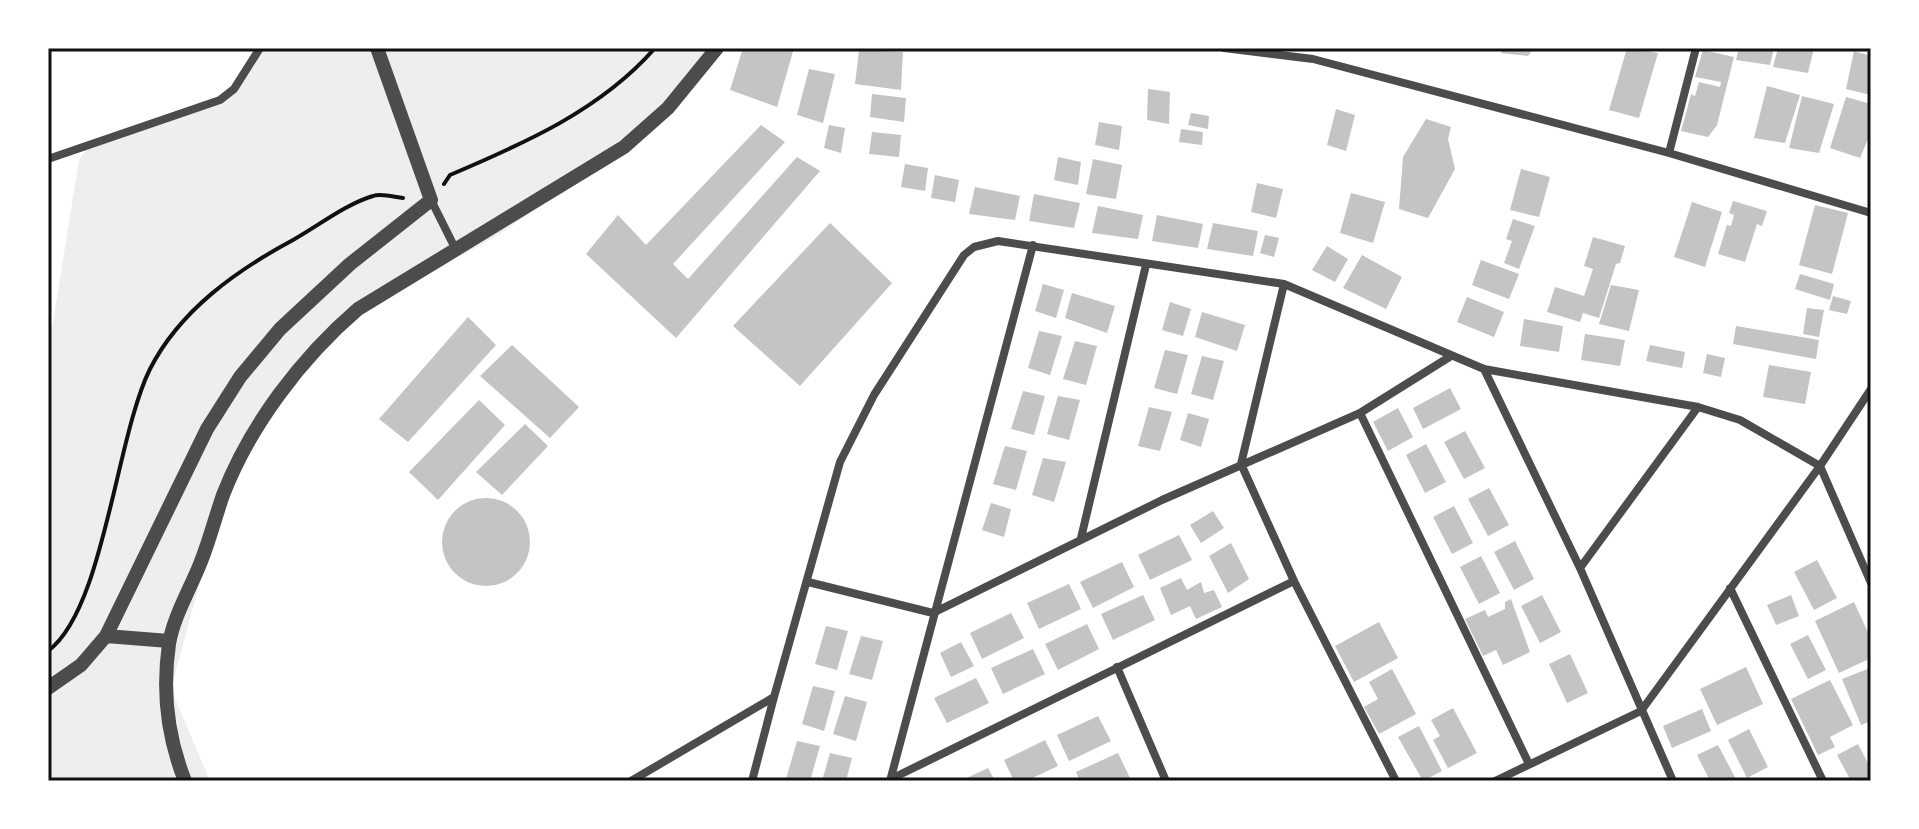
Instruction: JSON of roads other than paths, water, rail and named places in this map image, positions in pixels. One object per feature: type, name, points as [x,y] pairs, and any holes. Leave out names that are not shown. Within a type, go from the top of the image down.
[{"type":"street","points":[[48,159],[220,100],[234,89],[260,48]]},
{"type":"street","points":[[377,48],[431,200],[456,250]]},
{"type":"street","points":[[185,781],[169,739],[166,697],[169,641],[224,493],[246,449],[302,365],[327,336],[358,309],[624,147],[668,108],[717,48]]},
{"type":"street","points":[[1224,48],[1313,59],[1669,153],[1871,213]]},
{"type":"street","points":[[1313,59],[1316,48]]},
{"type":"street","points":[[1669,153],[1696,48]]},
{"type":"street","points":[[48,688],[81,665],[106,636],[207,429],[240,377],[280,329],[350,264],[431,200]]},
{"type":"street","points":[[752,781],[840,462],[918,323],[964,255],[974,247],[998,241],[1284,284],[1484,369],[1698,407],[1740,420],[1820,466],[1871,583]]},
{"type":"street","points":[[891,780],[1033,245]]},
{"type":"street","points":[[1081,538],[1146,265]]},
{"type":"street","points":[[1284,284],[1241,464],[1294,581],[1396,781]]},
{"type":"street","points":[[808,582],[933,613],[1081,538],[1360,413],[1451,356]]},
{"type":"street","points":[[1484,369],[1580,568],[1673,781]]},
{"type":"street","points":[[1495,781],[1641,711],[1820,466],[1871,389]]},
{"type":"street","points":[[1580,568],[1698,407]]},
{"type":"street","points":[[1360,413],[1529,764]]},
{"type":"street","points":[[891,780],[1294,581]]},
{"type":"street","points":[[1730,588],[1823,781]]},
{"type":"street","points":[[106,636],[169,641]]},
{"type":"street","points":[[1117,667],[1164,780]]},
{"type":"street","points":[[631,781],[774,697]]}]
